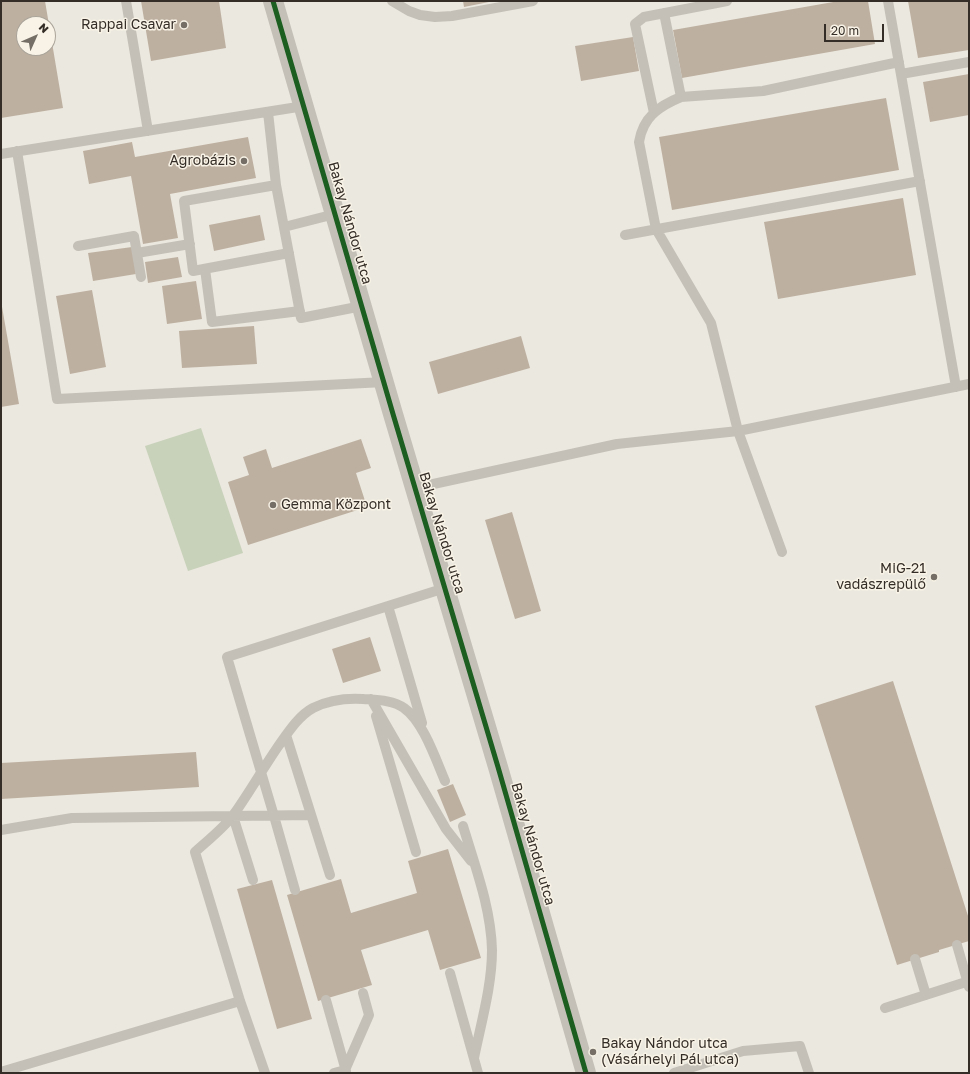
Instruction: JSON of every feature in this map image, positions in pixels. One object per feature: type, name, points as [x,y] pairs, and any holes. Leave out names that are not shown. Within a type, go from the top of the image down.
[{"type":"street","name":"Bakay Nándor utca","points":[[273,1],[501,775],[586,1073]]},
{"type":"lane","points":[[126,1],[148,131]]},
{"type":"lane","points":[[392,1],[409,11],[420,15],[434,17],[452,16],[533,1]]},
{"type":"lane","points":[[654,113],[635,24],[644,17],[727,1]]},
{"type":"lane","points":[[888,1],[956,387]]},
{"type":"lane","points":[[664,13],[681,97]]},
{"type":"lane","points":[[782,552],[738,431],[710,323],[656,229],[639,142],[640,132],[645,122],[654,113],[668,102],[681,97],[763,91],[899,62]]},
{"type":"lane","points":[[901,74],[969,62]]},
{"type":"lane","points":[[1,154],[304,106]]},
{"type":"lane","points":[[268,112],[276,185],[301,318],[362,306]]},
{"type":"lane","points":[[17,151],[57,399],[384,382]]},
{"type":"lane","points":[[625,235],[920,181]]},
{"type":"lane","points":[[276,185],[184,201],[193,271],[289,253]]},
{"type":"lane","points":[[284,227],[335,214]]},
{"type":"lane","points":[[78,246],[134,236],[141,277]]},
{"type":"lane","points":[[138,253],[190,244]]},
{"type":"lane","points":[[205,269],[212,322],[300,311]]},
{"type":"lane","points":[[416,488],[616,444],[738,431],[969,384]]},
{"type":"lane","points":[[295,890],[227,658],[446,588]]},
{"type":"lane","points":[[388,606],[426,737],[445,781]]},
{"type":"lane","points":[[264,1073],[195,852],[233,816],[261,771],[286,735],[300,718],[313,708],[347,698],[392,702],[404,707],[413,716],[426,737]]},
{"type":"lane","points":[[371,699],[416,852]]},
{"type":"lane","points":[[371,699],[446,829],[475,866]]},
{"type":"lane","points":[[286,735],[330,875]]},
{"type":"lane","points":[[1,830],[72,818],[311,815]]},
{"type":"lane","points":[[233,816],[253,880]]},
{"type":"lane","points":[[463,826],[485,901],[492,949],[487,996],[474,1058]]},
{"type":"lane","points":[[885,1008],[968,983],[957,944]]},
{"type":"lane","points":[[915,959],[926,995]]},
{"type":"lane","points":[[450,973],[478,1073]]},
{"type":"lane","points":[[346,1071],[369,1015],[363,993]]},
{"type":"lane","points":[[1,1072],[240,1000]]},
{"type":"lane","points":[[326,1000],[346,1071]]},
{"type":"lane","points":[[674,1073],[743,1051],[800,1046],[809,1073]]},
{"type":"lane","points":[[334,1073],[346,1071]]},
{"type":"green space","points":[[201,428],[243,553],[188,571],[145,446]]},
{"type":"building","points":[[1,1],[45,1],[48,16],[16,16],[16,56],[54,56],[63,108],[1,118]]},
{"type":"building","name":"Rappai Csavar","points":[[141,1],[219,1],[226,48],[151,61]]},
{"type":"building","points":[[463,1],[489,1],[489,2],[464,7]]},
{"type":"building","points":[[839,1],[868,1],[875,44],[682,78],[673,30]]},
{"type":"building","points":[[908,1],[969,1],[969,50],[918,58]]},
{"type":"building","points":[[633,37],[639,71],[581,81],[575,46]]},
{"type":"building","points":[[969,74],[969,115],[930,122],[923,82]]},
{"type":"building","points":[[886,98],[899,170],[672,210],[659,137]]},
{"type":"building","points":[[248,137],[256,178],[170,194],[178,238],[143,244],[131,176],[89,184],[83,151],[132,142],[135,157]]},
{"type":"building","points":[[903,198],[916,275],[778,299],[764,222]]},
{"type":"building","points":[[260,215],[265,240],[214,251],[209,225]]},
{"type":"building","points":[[132,247],[136,274],[93,281],[88,253]]},
{"type":"building","points":[[178,257],[182,277],[148,283],[145,262]]},
{"type":"building","points":[[196,281],[202,319],[167,324],[162,286]]},
{"type":"building","points":[[92,290],[106,367],[70,374],[56,296]]},
{"type":"building","points":[[1,301],[19,404],[1,407]]},
{"type":"building","points":[[254,326],[257,364],[182,368],[179,331]]},
{"type":"building","points":[[521,336],[530,368],[438,394],[429,362]]},
{"type":"building","points":[[361,439],[371,468],[356,473],[367,507],[248,545],[228,482],[249,475],[243,457],[266,449],[272,468]]},
{"type":"building","points":[[512,512],[541,611],[515,619],[485,520]]},
{"type":"building","points":[[370,637],[381,671],[343,683],[332,649]]},
{"type":"building","points":[[893,681],[969,919],[969,941],[897,965],[815,706]]},
{"type":"building","points":[[196,752],[199,787],[1,799],[1,763]]},
{"type":"building","points":[[453,784],[466,815],[450,822],[437,790]]},
{"type":"building","points":[[448,849],[481,958],[440,970],[428,930],[361,950],[372,985],[318,1001],[287,895],[341,879],[351,913],[417,893],[408,861]]},
{"type":"building","points":[[272,880],[312,1019],[277,1029],[237,889]]},
{"type":"cycle path","points":[[273,1],[393,414],[498,767],[586,1073]]},
{"type":"place","name":"Rappai Csavar","points":[[184,25]]},
{"type":"place","name":"Agrobázis","points":[[244,161]]},
{"type":"place","name":"Gemma Központ","points":[[273,505]]},
{"type":"place","name":"MiG-21 vadászrepülő","points":[[934,577]]},
{"type":"place","name":"Bakay Nándor utca (Vásárhelyi Pál utca)","points":[[593,1052]]}]
